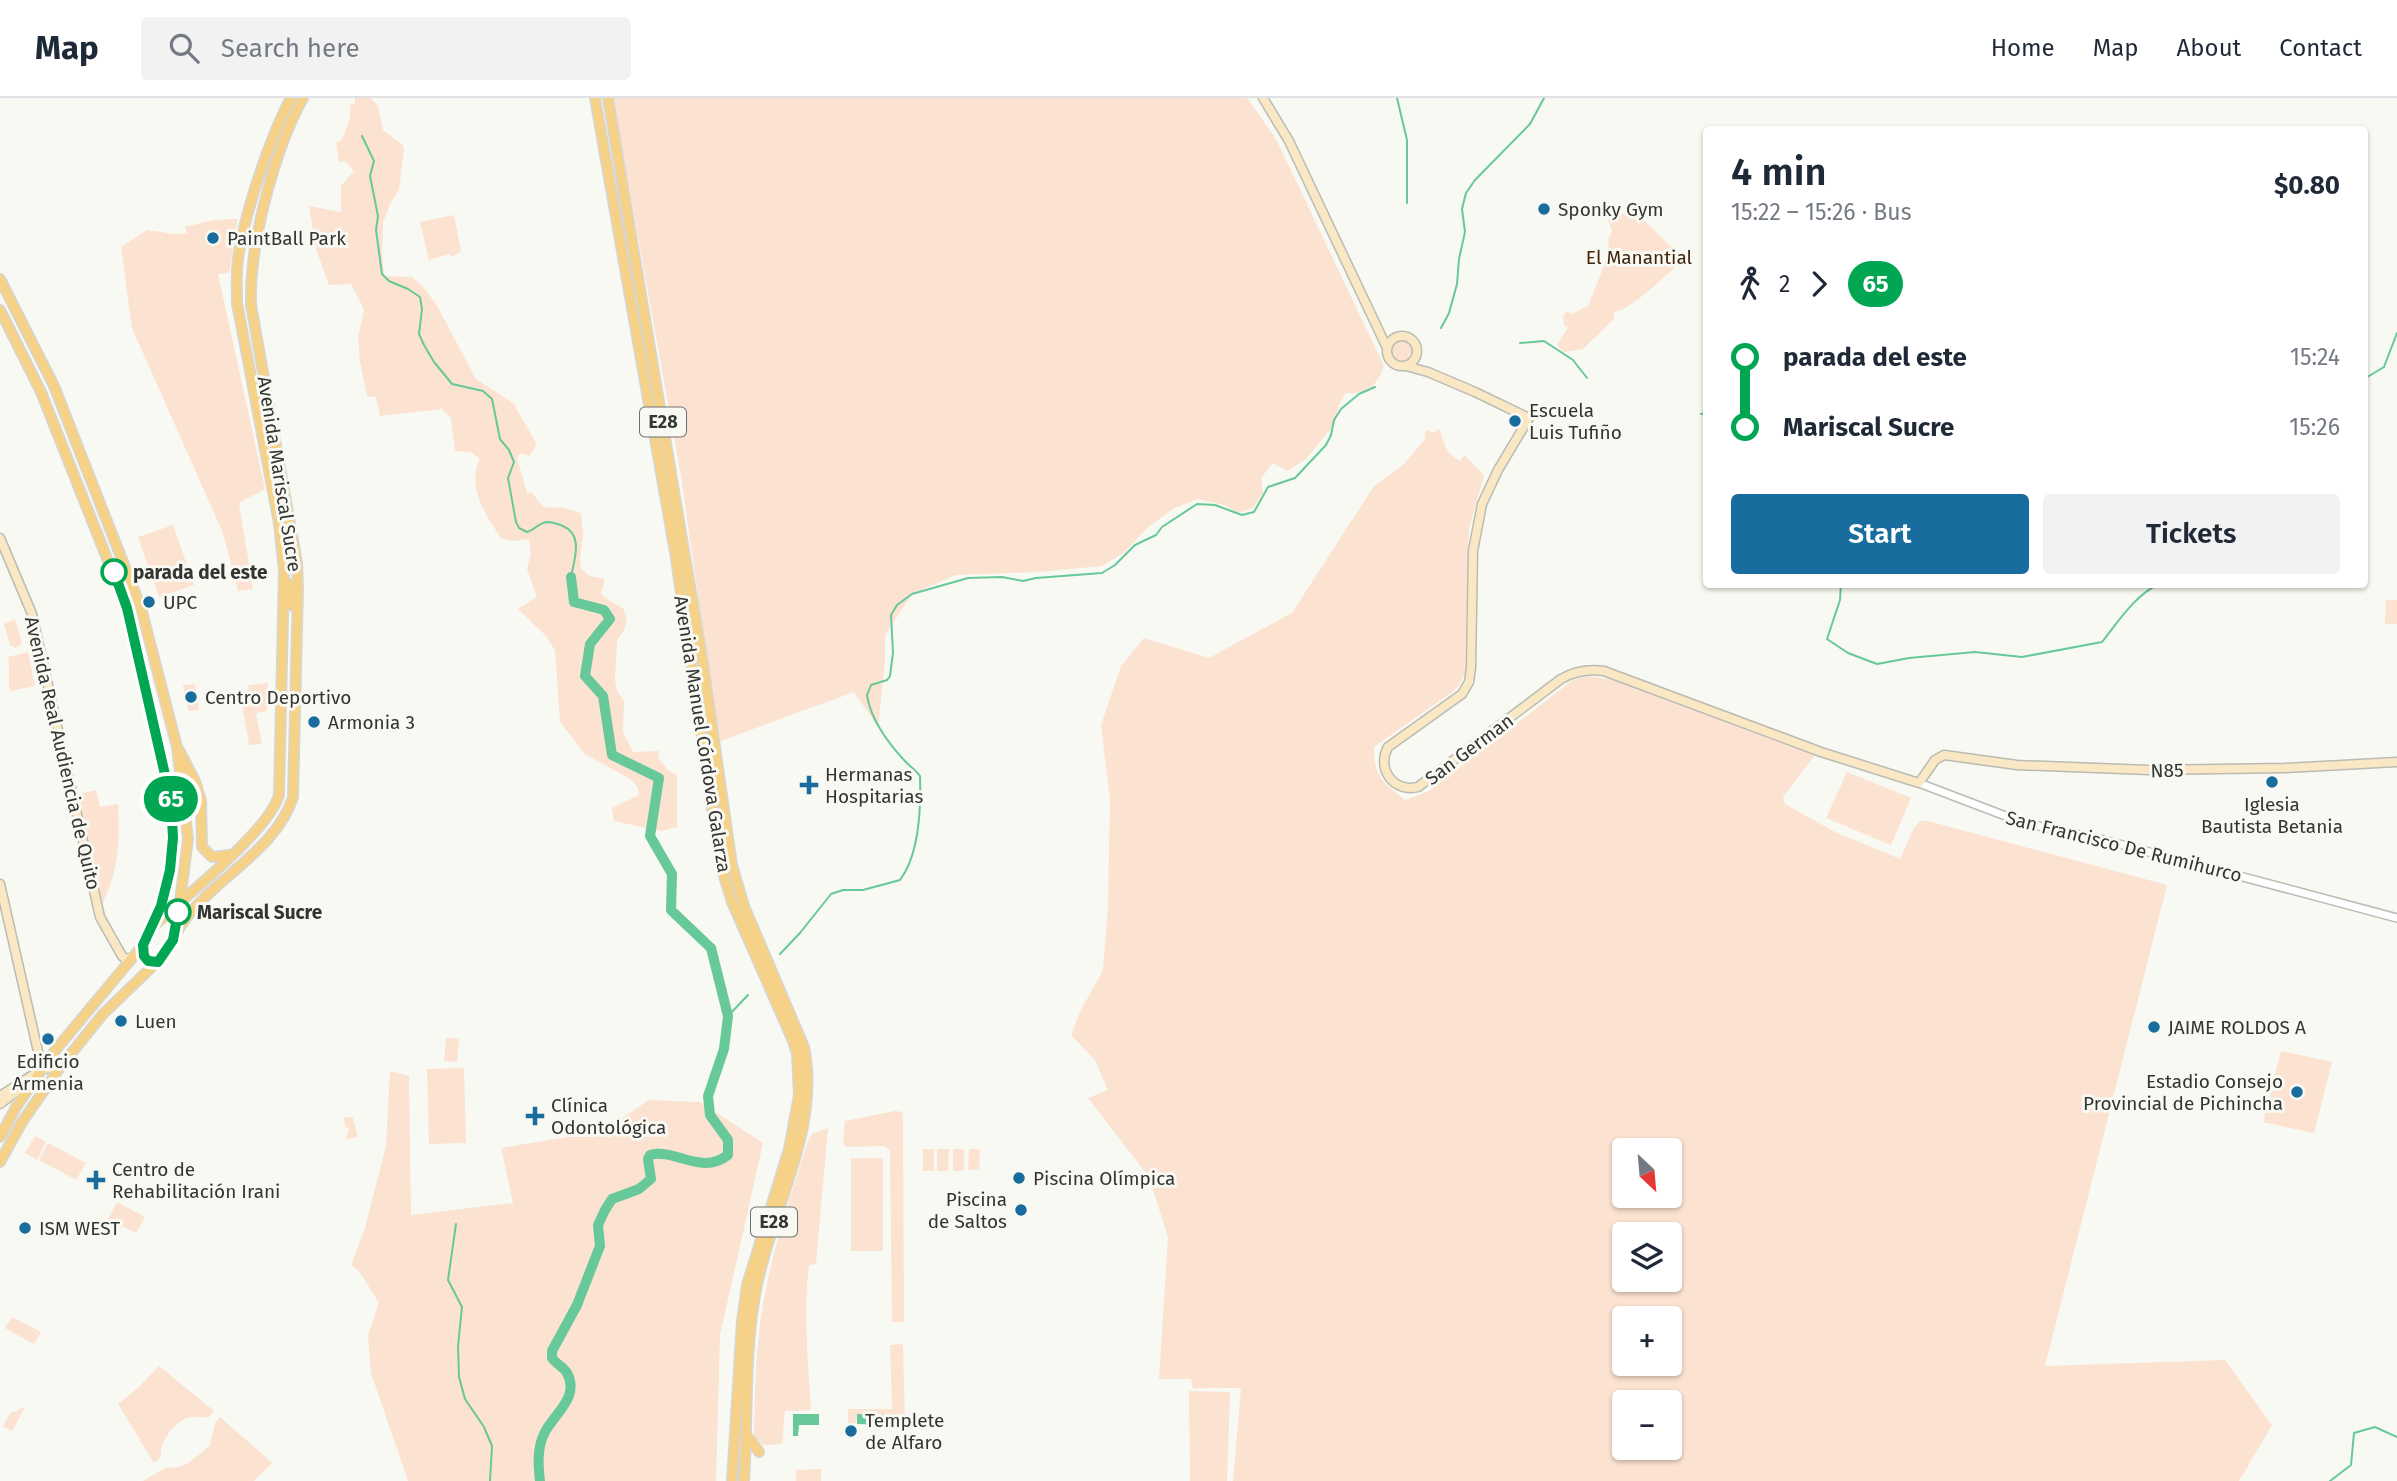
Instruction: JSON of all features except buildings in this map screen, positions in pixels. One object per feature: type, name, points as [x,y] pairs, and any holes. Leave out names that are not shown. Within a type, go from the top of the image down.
[{"type":"main road","name":"Avenida Mariscal Sucre","points":[[154,926],[249,839],[273,811],[279,795],[284,571],[279,523],[237,303],[237,272],[241,243],[253,198],[272,141],[291,98]]},
{"type":"main road","name":"Avenida Mariscal Sucre","points":[[0,1162],[18,1129],[59,1068],[103,1014],[158,962],[196,905],[268,839],[289,809],[294,788],[297,563],[251,305],[250,277],[267,197],[283,144],[303,98]]},
{"type":"main road","name":"Avenida Manuel Córdova Galarza","points":[[596,98],[656,448],[703,664],[737,886],[763,961]]},
{"type":"main road","name":"Avenida Manuel Córdova Galarza","points":[[608,98],[667,446],[681,591],[720,863],[732,902],[763,961],[807,1058],[807,1115],[756,1288],[750,1337],[744,1479]]},
{"type":"main road","points":[[1263,98],[1289,141],[1379,329],[1390,361],[1398,366],[1428,373]]},
{"type":"main road","points":[[0,279],[54,386],[141,608],[177,747],[185,799],[188,839],[173,940]]},
{"type":"main road","points":[[0,310],[41,392],[127,608],[171,801],[173,838],[170,870],[154,926],[143,945],[28,1084],[5,1097],[0,1104]]},
{"type":"main road","points":[[1379,329],[1395,338]]},
{"type":"main road","points":[[1387,348],[1395,338],[1402,336],[1414,341],[1416,356],[1406,366]]},
{"type":"main road","points":[[1416,356],[1428,373]]},
{"type":"main road","name":"San German","points":[[1428,373],[1529,418],[1498,470],[1482,504],[1473,551],[1469,682],[1462,694],[1388,747],[1384,765],[1393,782],[1405,788],[1418,788],[1561,678],[1578,671],[1593,670],[1604,671],[1855,763]]},
{"type":"main road","points":[[261,428],[267,425],[269,427],[275,457],[282,469]]},
{"type":"main road","points":[[656,448],[667,446]]},
{"type":"main road","name":"Avenida Real Audiencia de Quito","points":[[0,538],[32,614],[100,917],[122,956],[126,959],[134,957]]},
{"type":"main road","points":[[282,548],[289,566],[290,604],[298,605]]},
{"type":"main road","points":[[702,746],[714,746]]},
{"type":"main road","points":[[177,747],[195,781],[201,801],[203,848],[212,857],[231,855]]},
{"type":"main road","name":"N85","points":[[1919,783],[1939,757],[1944,755],[2017,765],[2148,771],[2296,768],[2397,762]]},
{"type":"main road","name":"San Francisco De Rumihurco","points":[[1855,763],[1919,783]]},
{"type":"main road","points":[[0,884],[41,1069],[0,1137]]},
{"type":"main road","points":[[154,926],[167,927],[173,940]]},
{"type":"main road","points":[[143,945],[145,959],[158,962]]},
{"type":"main road","name":"Avenida Manuel Córdova Galarza","points":[[732,1481],[742,1321],[747,1285],[789,1149],[799,1095],[797,1054],[781,1000]]},
{"type":"main road","points":[[41,1069],[59,1068]]},
{"type":"main road","points":[[5,1097],[15,1100],[16,1107]]},
{"type":"main road","points":[[747,1434],[753,1447],[760,1452]]},
{"type":"main road","points":[[744,1479],[756,1464]]},
{"type":"street","name":"San Francisco De Rumihurco","points":[[1919,783],[2024,823],[2113,842],[2397,918]]},
{"type":"green space","points":[[355,98],[371,98],[378,106],[383,130],[402,144],[404,149],[399,190],[383,223],[384,276],[412,277],[425,289],[436,304],[476,379],[513,403],[536,443],[529,456],[521,453],[517,458],[527,493],[532,492],[545,507],[564,508],[581,513],[581,568],[589,576],[605,579],[601,594],[623,608],[627,620],[617,641],[615,680],[617,691],[624,701],[623,732],[633,752],[659,751],[658,758],[669,771],[677,775],[677,827],[661,831],[614,821],[612,808],[639,795],[638,788],[632,780],[585,754],[560,722],[555,650],[544,634],[518,609],[537,597],[527,569],[531,554],[529,539],[513,541],[501,538],[495,529],[477,490],[476,469],[480,459],[471,452],[455,451],[451,418],[442,409],[380,416],[376,397],[367,396],[358,338],[364,309],[351,284],[329,285],[316,249],[309,206],[341,212],[341,186],[354,171],[345,161],[339,162],[336,143],[341,141],[345,132],[350,105],[355,104]]},
{"type":"green space","points":[[613,98],[1247,98],[1276,139],[1384,366],[1370,388],[1345,393],[1338,407],[1335,424],[1305,460],[1287,471],[1273,463],[1261,478],[1263,493],[1253,508],[1237,513],[1225,505],[1198,499],[1174,508],[1146,529],[1125,552],[1102,566],[1039,572],[956,575],[912,594],[885,635],[878,727],[854,692],[718,742],[681,476]]},
{"type":"green space","name":"El Manantial","points":[[1634,210],[1683,259],[1630,305],[1614,312],[1614,319],[1583,349],[1563,352],[1557,345],[1568,328],[1564,325],[1563,316],[1567,312],[1572,314],[1588,306],[1607,258],[1607,241],[1612,231],[1608,219]]},
{"type":"green space","points":[[454,215],[461,251],[452,257],[450,254],[429,260],[420,222]]},
{"type":"green space","points":[[238,219],[229,273],[218,274],[265,489],[239,503],[253,589],[238,591],[223,533],[132,328],[121,247],[147,230],[187,233],[185,227],[214,220]]},
{"type":"green space","points":[[1401,339],[1409,342],[1412,350],[1409,358],[1401,361],[1393,358],[1390,350],[1393,342]]},
{"type":"green space","points":[[1440,429],[1449,452],[1460,461],[1465,455],[1484,476],[1469,528],[1465,672],[1459,686],[1451,693],[1374,747],[1376,766],[1381,778],[1405,800],[1429,791],[1573,680],[1588,676],[1614,680],[1815,755],[1783,797],[1785,804],[1833,831],[1900,859],[1914,828],[1920,821],[1928,821],[2167,885],[2045,1366],[2225,1360],[2272,1425],[2239,1481],[1233,1481],[1241,1388],[1193,1388],[1191,1379],[1159,1379],[1168,1237],[1149,1177],[1088,1098],[1108,1090],[1095,1060],[1071,1035],[1103,970],[1108,907],[1110,800],[1101,725],[1121,666],[1144,638],[1209,658],[1292,613],[1374,486],[1404,464],[1425,439],[1426,430],[1433,433]]},
{"type":"green space","points":[[173,525],[194,585],[159,597],[138,537]]},
{"type":"green space","points":[[2386,600],[2397,600],[2397,624],[2385,624]]},
{"type":"green space","points":[[15,619],[22,643],[16,648],[10,645],[4,624]]},
{"type":"green space","points":[[28,652],[35,686],[10,691],[8,657]]},
{"type":"green space","points":[[268,683],[267,711],[256,713],[262,744],[249,745],[240,691],[249,690],[248,685]]},
{"type":"green space","name":"Centro Deportivo","points":[[195,684],[199,710],[188,711],[183,685]]},
{"type":"green space","points":[[1847,772],[1911,798],[1891,845],[1826,818]]},
{"type":"green space","points":[[96,790],[100,807],[118,804],[117,855],[112,879],[102,904],[78,794]]},
{"type":"green space","points":[[446,1038],[459,1039],[457,1062],[444,1061]]},
{"type":"green space","name":"Estadio Consejo Provincial de Pichincha","points":[[2281,1051],[2332,1062],[2314,1133],[2263,1122]]},
{"type":"green space","points":[[464,1068],[466,1143],[429,1144],[427,1069]]},
{"type":"green space","points":[[390,1071],[409,1076],[411,1215],[513,1203],[501,1148],[568,1137],[594,1137],[649,1100],[700,1102],[763,1143],[720,1335],[716,1481],[408,1481],[371,1373],[368,1335],[379,1303],[359,1271],[351,1265],[365,1228],[386,1146]]},
{"type":"green space","points":[[902,1112],[903,1119],[904,1322],[892,1322],[890,1150],[885,1146],[846,1147],[843,1143],[845,1121]]},
{"type":"green space","points":[[344,1117],[353,1118],[358,1137],[346,1139],[349,1128],[345,1127]]},
{"type":"green space","points":[[828,1128],[816,1264],[809,1265],[807,1283],[811,1410],[785,1411],[782,1444],[764,1445],[755,1439],[754,1433],[758,1338],[768,1278],[808,1141],[812,1134]]},
{"type":"green space","points":[[35,1136],[46,1142],[37,1160],[25,1153]]},
{"type":"green space","points":[[48,1143],[86,1163],[76,1180],[39,1160]]},
{"type":"green space","points":[[923,1149],[934,1149],[934,1171],[923,1171]]},
{"type":"green space","points":[[937,1149],[949,1149],[948,1171],[937,1171]]},
{"type":"green space","points":[[953,1149],[964,1149],[964,1171],[953,1171]]},
{"type":"green space","points":[[969,1149],[980,1149],[979,1170],[968,1170]]},
{"type":"green space","points":[[851,1158],[883,1158],[883,1251],[851,1251]]},
{"type":"green space","points":[[117,1202],[145,1217],[136,1233],[108,1219]]},
{"type":"green space","points":[[12,1317],[41,1332],[34,1344],[5,1328]]},
{"type":"green space","points":[[903,1344],[905,1424],[897,1424],[897,1415],[857,1414],[856,1424],[848,1427],[848,1409],[892,1409],[890,1345]]},
{"type":"green space","points":[[159,1366],[214,1411],[208,1417],[190,1417],[179,1422],[165,1439],[161,1457],[154,1463],[118,1404]]},
{"type":"green space","points":[[1189,1391],[1230,1392],[1227,1481],[1190,1481]]},
{"type":"green space","points":[[25,1408],[12,1431],[3,1426],[12,1411]]},
{"type":"green space","points":[[220,1417],[272,1463],[254,1481],[143,1481],[167,1467],[175,1468],[187,1464],[200,1454],[210,1445],[215,1423]]},
{"type":"green space","points":[[821,1469],[821,1481],[796,1481],[796,1470]]},
{"type":"shaded area","points":[[793,1414],[819,1414],[819,1425],[799,1425],[798,1436],[793,1436]]},
{"type":"shaded area","points":[[857,1414],[896,1415],[896,1425],[857,1424]]},
{"type":"waterway","points":[[1397,98],[1407,140],[1407,203]]},
{"type":"waterway","points":[[1441,328],[1449,313],[1457,284],[1465,232],[1462,209],[1466,193],[1475,180],[1530,124],[1544,98]]},
{"type":"waterway","points":[[362,136],[374,161],[370,176],[378,216],[376,230],[382,274],[389,281],[420,297],[422,309],[419,334],[434,362],[452,384],[483,391],[492,399],[500,439],[514,462],[508,478],[516,522],[519,528],[527,532],[547,522],[569,530],[576,542],[571,577]]},
{"type":"waterway","points":[[2368,377],[2384,367],[2397,333]]},
{"type":"waterway","points":[[1520,343],[1544,341],[1573,360],[1587,378]]},
{"type":"waterway","points":[[780,954],[831,894],[843,890],[863,890],[900,880],[911,858],[919,816],[920,776],[886,738],[872,712],[867,695],[871,685],[887,680],[890,676],[893,653],[891,615],[897,605],[912,594],[968,578],[1002,577],[1023,581],[1102,573],[1115,565],[1135,545],[1156,535],[1162,527],[1197,504],[1215,505],[1242,515],[1254,512],[1268,487],[1295,478],[1326,445],[1334,420],[1341,409],[1359,394],[1375,387]]},
{"type":"waterway","points":[[540,1481],[539,1456],[542,1438],[565,1404],[570,1390],[567,1373],[552,1358],[552,1351],[577,1305],[600,1246],[598,1225],[605,1210],[612,1199],[639,1189],[651,1179],[648,1159],[650,1155],[669,1155],[708,1163],[728,1155],[728,1140],[710,1115],[708,1096],[724,1049],[728,1016],[711,948],[671,910],[672,874],[650,836],[659,778],[612,755],[603,696],[585,676],[590,644],[610,619],[604,610],[574,602],[571,577]]},
{"type":"waterway","points":[[1841,588],[1840,600],[1827,639],[1848,653],[1877,664],[1975,652],[2022,657],[2102,642],[2135,602],[2152,588]]},
{"type":"waterway","points":[[728,1016],[748,995]]},
{"type":"waterway","points":[[456,1224],[448,1280],[462,1307],[458,1346],[459,1377],[465,1399],[484,1427],[492,1446],[490,1481]]},
{"type":"waterway","points":[[2330,1481],[2351,1465],[2354,1433],[2375,1427],[2397,1437]]},
{"type":"bus line","name":"65","points":[[114,572],[127,608],[171,801],[173,838],[170,870],[154,926],[143,945],[144,956],[148,961],[158,962],[173,940],[178,912]]},
{"type":"place","name":"Sponky Gym","points":[[1544,209]]},
{"type":"place","name":"PaintBall Park","points":[[213,238]]},
{"type":"place","name":"Escuela Luis Tufiño","points":[[1515,421]]},
{"type":"place","name":"parada del este","points":[[114,572]]},
{"type":"place","name":"UPC","points":[[149,602]]},
{"type":"place","name":"Centro Deportivo","points":[[191,697]]},
{"type":"place","name":"Armonia 3","points":[[314,722]]},
{"type":"place","name":"Iglesia Bautista Betania","points":[[2272,782]]},
{"type":"place","name":"Hermanas Hospitarias","points":[[809,785]]},
{"type":"place","name":"Mariscal Sucre","points":[[178,912]]},
{"type":"place","name":"Luen","points":[[121,1021]]},
{"type":"place","name":"JAIME ROLDOS A","points":[[2154,1027]]},
{"type":"place","name":"Edificio Armenia","points":[[48,1039]]},
{"type":"place","name":"Estadio Consejo Provincial de Pichincha","points":[[2297,1092]]},
{"type":"place","name":"Clínica Odontológica","points":[[535,1116]]},
{"type":"place","name":"Piscina Olímpica","points":[[1019,1178]]},
{"type":"place","name":"Centro de Rehabilitación Irani","points":[[96,1180]]},
{"type":"place","name":"Piscina de Saltos","points":[[1021,1210]]},
{"type":"place","name":"ISM WEST","points":[[25,1228]]},
{"type":"place","name":"Templete de Alfaro","points":[[851,1431]]}]
